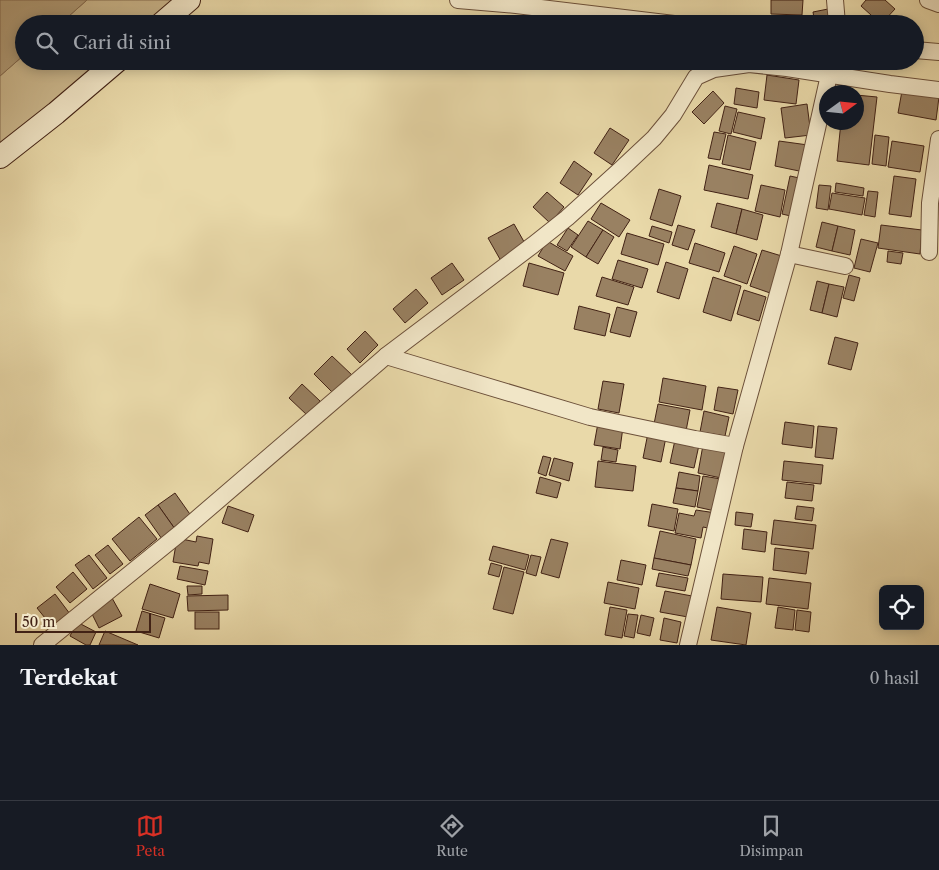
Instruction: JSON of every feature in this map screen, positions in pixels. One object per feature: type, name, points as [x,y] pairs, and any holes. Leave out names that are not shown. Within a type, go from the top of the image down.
[{"type":"street","points":[[172,15],[189,0]]},
{"type":"street","points":[[458,0],[599,15]]},
{"type":"street","points":[[835,0],[836,15]]},
{"type":"street","points":[[928,0],[939,4]]},
{"type":"street","points":[[924,51],[939,52]]},
{"type":"street","points":[[0,157],[106,70]]},
{"type":"street","points":[[42,645],[200,516],[386,356],[533,245],[654,138],[673,114],[696,77],[712,70]]},
{"type":"street","points":[[688,645],[734,446],[789,254],[832,70]]},
{"type":"street","points":[[842,70],[939,90]]},
{"type":"street","points":[[929,252],[930,203],[939,139]]},
{"type":"street","points":[[789,254],[845,266]]},
{"type":"street","points":[[386,356],[590,417],[686,438],[734,446]]},
{"type":"shaded area","points":[[0,0],[87,0],[70,15],[15,15],[15,63],[0,76]]},
{"type":"shaded area","points":[[87,0],[189,0],[172,15],[70,15]]},
{"type":"shaded area","points":[[15,63],[15,70],[106,70],[0,157],[0,76]]},
{"type":"building","points":[[771,0],[803,0],[802,15],[771,14]]},
{"type":"building","points":[[866,0],[885,0],[895,9],[889,15],[871,15],[861,6]]},
{"type":"building","points":[[828,9],[829,15],[814,15],[813,12]]},
{"type":"building","points":[[767,75],[799,80],[796,104],[764,100]]},
{"type":"building","points":[[736,88],[759,92],[757,108],[734,104]]},
{"type":"building","points":[[713,91],[724,103],[704,124],[692,112]]},
{"type":"building","points":[[902,91],[939,97],[936,120],[898,113]]},
{"type":"building","points":[[864,96],[877,97],[869,165],[837,161],[840,130],[864,130]]},
{"type":"building","points":[[807,104],[811,135],[785,138],[781,108]]},
{"type":"building","points":[[725,106],[737,109],[731,134],[719,131]]},
{"type":"building","points":[[738,112],[765,118],[761,139],[733,132]]},
{"type":"building","points":[[610,128],[629,140],[612,165],[594,153]]},
{"type":"building","points":[[714,132],[726,134],[720,160],[708,158]]},
{"type":"building","points":[[728,135],[756,142],[750,170],[722,164]]},
{"type":"building","points":[[875,135],[889,137],[886,166],[872,164]]},
{"type":"building","points":[[779,141],[808,145],[804,172],[775,166]]},
{"type":"building","points":[[892,141],[924,146],[920,172],[888,167]]},
{"type":"building","points":[[574,161],[592,174],[578,195],[560,183]]},
{"type":"building","points":[[709,165],[753,175],[748,199],[704,190]]},
{"type":"building","points":[[790,176],[804,179],[795,217],[782,214]]},
{"type":"building","points":[[894,176],[916,179],[911,217],[889,214]]},
{"type":"building","points":[[836,183],[864,188],[863,196],[835,192]]},
{"type":"building","points":[[761,185],[785,190],[780,217],[755,211]]},
{"type":"building","points":[[819,185],[831,186],[828,210],[816,208]]},
{"type":"building","points":[[659,189],[681,196],[672,226],[650,219]]},
{"type":"building","points":[[868,191],[878,192],[875,217],[864,215]]},
{"type":"building","points":[[547,192],[564,207],[550,223],[533,207]]},
{"type":"building","points":[[832,193],[865,198],[862,215],[829,209]]},
{"type":"building","points":[[601,203],[630,220],[619,237],[591,219]]},
{"type":"building","points":[[717,203],[742,209],[736,234],[711,227]]},
{"type":"building","points":[[742,209],[763,215],[757,240],[736,234]]},
{"type":"building","points":[[588,221],[603,230],[586,257],[571,247]]},
{"type":"building","points":[[822,222],[838,226],[832,251],[816,247]]},
{"type":"building","points":[[514,224],[527,247],[501,261],[488,238]]},
{"type":"building","points":[[678,225],[695,230],[688,250],[672,245]]},
{"type":"building","points":[[881,225],[922,230],[920,254],[878,248]]},
{"type":"building","points":[[652,226],[672,232],[669,243],[649,236]]},
{"type":"building","points":[[838,226],[855,230],[850,255],[832,251]]},
{"type":"building","points":[[568,228],[578,235],[567,251],[557,245]]},
{"type":"building","points":[[603,230],[614,237],[598,264],[586,257]]},
{"type":"building","points":[[627,233],[664,244],[658,265],[621,254]]},
{"type":"building","points":[[861,239],[878,243],[870,272],[854,268]]},
{"type":"building","points":[[547,241],[573,256],[565,271],[538,256]]},
{"type":"building","points":[[695,243],[725,253],[719,272],[689,263]]},
{"type":"building","points":[[734,246],[757,254],[747,284],[724,276]]},
{"type":"building","points":[[762,250],[785,257],[773,294],[750,286]]},
{"type":"building","points":[[888,251],[903,253],[901,264],[887,262]]},
{"type":"building","points":[[618,260],[648,269],[642,288],[612,279]]},
{"type":"building","points":[[666,262],[688,269],[679,299],[657,292]]},
{"type":"building","points":[[452,263],[464,280],[442,295],[431,278]]},
{"type":"building","points":[[529,263],[564,273],[558,295],[523,286]]},
{"type":"building","points":[[849,275],[860,278],[854,301],[843,298]]},
{"type":"building","points":[[602,277],[634,287],[628,305],[596,296]]},
{"type":"building","points":[[713,277],[741,286],[731,321],[703,312]]},
{"type":"building","points":[[817,281],[829,284],[822,313],[810,310]]},
{"type":"building","points":[[829,284],[844,287],[837,317],[822,313]]},
{"type":"building","points":[[416,289],[428,303],[405,323],[393,309]]},
{"type":"building","points":[[744,290],[766,297],[759,321],[737,314]]},
{"type":"building","points":[[579,306],[610,314],[605,336],[574,329]]},
{"type":"building","points":[[617,307],[637,312],[630,337],[610,332]]},
{"type":"building","points":[[365,331],[378,345],[360,363],[347,349]]},
{"type":"building","points":[[835,337],[858,343],[851,370],[828,364]]},
{"type":"building","points":[[332,356],[353,376],[334,394],[314,374]]},
{"type":"building","points":[[663,378],[706,386],[702,410],[659,402]]},
{"type":"building","points":[[603,381],[624,384],[619,413],[598,409]]},
{"type":"building","points":[[302,384],[320,401],[307,415],[289,398]]},
{"type":"building","points":[[718,387],[738,390],[733,414],[714,410]]},
{"type":"building","points":[[658,404],[690,410],[686,431],[654,424]]},
{"type":"building","points":[[704,411],[729,417],[725,436],[700,432]]},
{"type":"building","points":[[785,422],[814,426],[812,448],[782,444]]},
{"type":"building","points":[[598,423],[623,427],[620,449],[594,445]]},
{"type":"building","points":[[818,426],[837,428],[833,459],[815,457]]},
{"type":"building","points":[[648,433],[666,437],[661,462],[643,458]]},
{"type":"building","points":[[675,440],[699,445],[694,468],[670,463]]},
{"type":"building","points":[[703,445],[726,450],[721,478],[698,473]]},
{"type":"building","points":[[603,447],[618,450],[616,462],[601,460]]},
{"type":"building","points":[[543,456],[551,458],[546,476],[538,473]]},
{"type":"building","points":[[554,458],[573,463],[569,481],[549,475]]},
{"type":"building","points":[[598,461],[636,466],[633,491],[595,487]]},
{"type":"building","points":[[784,461],[823,465],[821,484],[782,480]]},
{"type":"building","points":[[679,472],[700,476],[698,491],[676,488]]},
{"type":"building","points":[[703,476],[721,479],[715,511],[697,507]]},
{"type":"building","points":[[540,477],[561,483],[557,498],[536,493]]},
{"type":"building","points":[[787,482],[814,485],[812,501],[785,498]]},
{"type":"building","points":[[676,488],[698,491],[695,507],[673,503]]},
{"type":"building","points":[[175,493],[192,517],[175,529],[158,505]]},
{"type":"building","points":[[652,504],[678,509],[674,531],[648,526]]},
{"type":"building","points":[[158,505],[175,529],[162,539],[145,515]]},
{"type":"building","points":[[228,506],[254,515],[248,532],[222,523]]},
{"type":"building","points":[[797,506],[814,508],[812,521],[795,519]]},
{"type":"building","points":[[696,510],[716,513],[713,529],[703,527],[701,538],[675,533],[679,513],[694,516]]},
{"type":"building","points":[[736,512],[753,514],[751,527],[735,525]]},
{"type":"building","points":[[139,517],[157,539],[130,561],[112,539]]},
{"type":"building","points":[[774,520],[816,525],[813,549],[771,544]]},
{"type":"building","points":[[744,529],[767,532],[765,552],[742,549]]},
{"type":"building","points":[[660,531],[696,539],[691,565],[654,558]]},
{"type":"building","points":[[197,536],[213,539],[209,564],[199,562],[198,566],[173,562],[177,538],[196,542]]},
{"type":"building","points":[[551,539],[568,543],[559,578],[541,573]]},
{"type":"building","points":[[108,545],[123,564],[110,574],[95,555]]},
{"type":"building","points":[[493,546],[529,555],[525,570],[489,560]]},
{"type":"building","points":[[775,548],[809,552],[806,574],[773,570]]},
{"type":"building","points":[[89,555],[107,578],[93,589],[75,565]]},
{"type":"building","points":[[531,555],[541,557],[536,576],[526,573]]},
{"type":"building","points":[[654,558],[691,565],[688,576],[652,569]]},
{"type":"building","points":[[621,560],[646,565],[642,585],[617,580]]},
{"type":"building","points":[[491,563],[502,566],[499,577],[488,574]]},
{"type":"building","points":[[180,566],[208,571],[205,585],[177,579]]},
{"type":"building","points":[[504,567],[524,572],[513,614],[493,609]]},
{"type":"building","points":[[73,572],[87,589],[70,603],[56,587]]},
{"type":"building","points":[[659,573],[688,578],[685,591],[656,586]]},
{"type":"building","points":[[723,574],[763,577],[761,602],[721,599]]},
{"type":"building","points":[[769,578],[811,583],[808,609],[766,604]]},
{"type":"building","points":[[608,582],[639,588],[635,609],[604,603]]},
{"type":"building","points":[[150,584],[180,594],[173,618],[142,609]]},
{"type":"building","points":[[187,586],[202,586],[202,594],[188,595]]},
{"type":"building","points":[[665,591],[692,596],[688,617],[660,612]]},
{"type":"building","points":[[55,594],[70,614],[53,628],[37,608]]},
{"type":"building","points":[[228,595],[228,610],[188,611],[187,596]]},
{"type":"building","points":[[112,598],[122,616],[99,628],[90,610]]},
{"type":"building","points":[[610,607],[627,610],[622,638],[605,635]]},
{"type":"building","points":[[717,607],[751,613],[746,645],[711,640]]},
{"type":"building","points":[[778,607],[795,610],[793,630],[775,628]]},
{"type":"building","points":[[797,610],[811,612],[809,632],[795,630]]},
{"type":"building","points":[[142,611],[165,618],[159,638],[136,631]]},
{"type":"building","points":[[195,612],[219,612],[219,629],[195,629]]},
{"type":"building","points":[[628,614],[638,615],[634,638],[624,636]]},
{"type":"building","points":[[641,615],[654,618],[650,636],[637,633]]},
{"type":"building","points":[[664,618],[681,622],[677,643],[660,640]]},
{"type":"building","points":[[77,622],[96,632],[90,645],[86,645],[70,636]]},
{"type":"building","points":[[105,631],[138,645],[99,645]]}]
